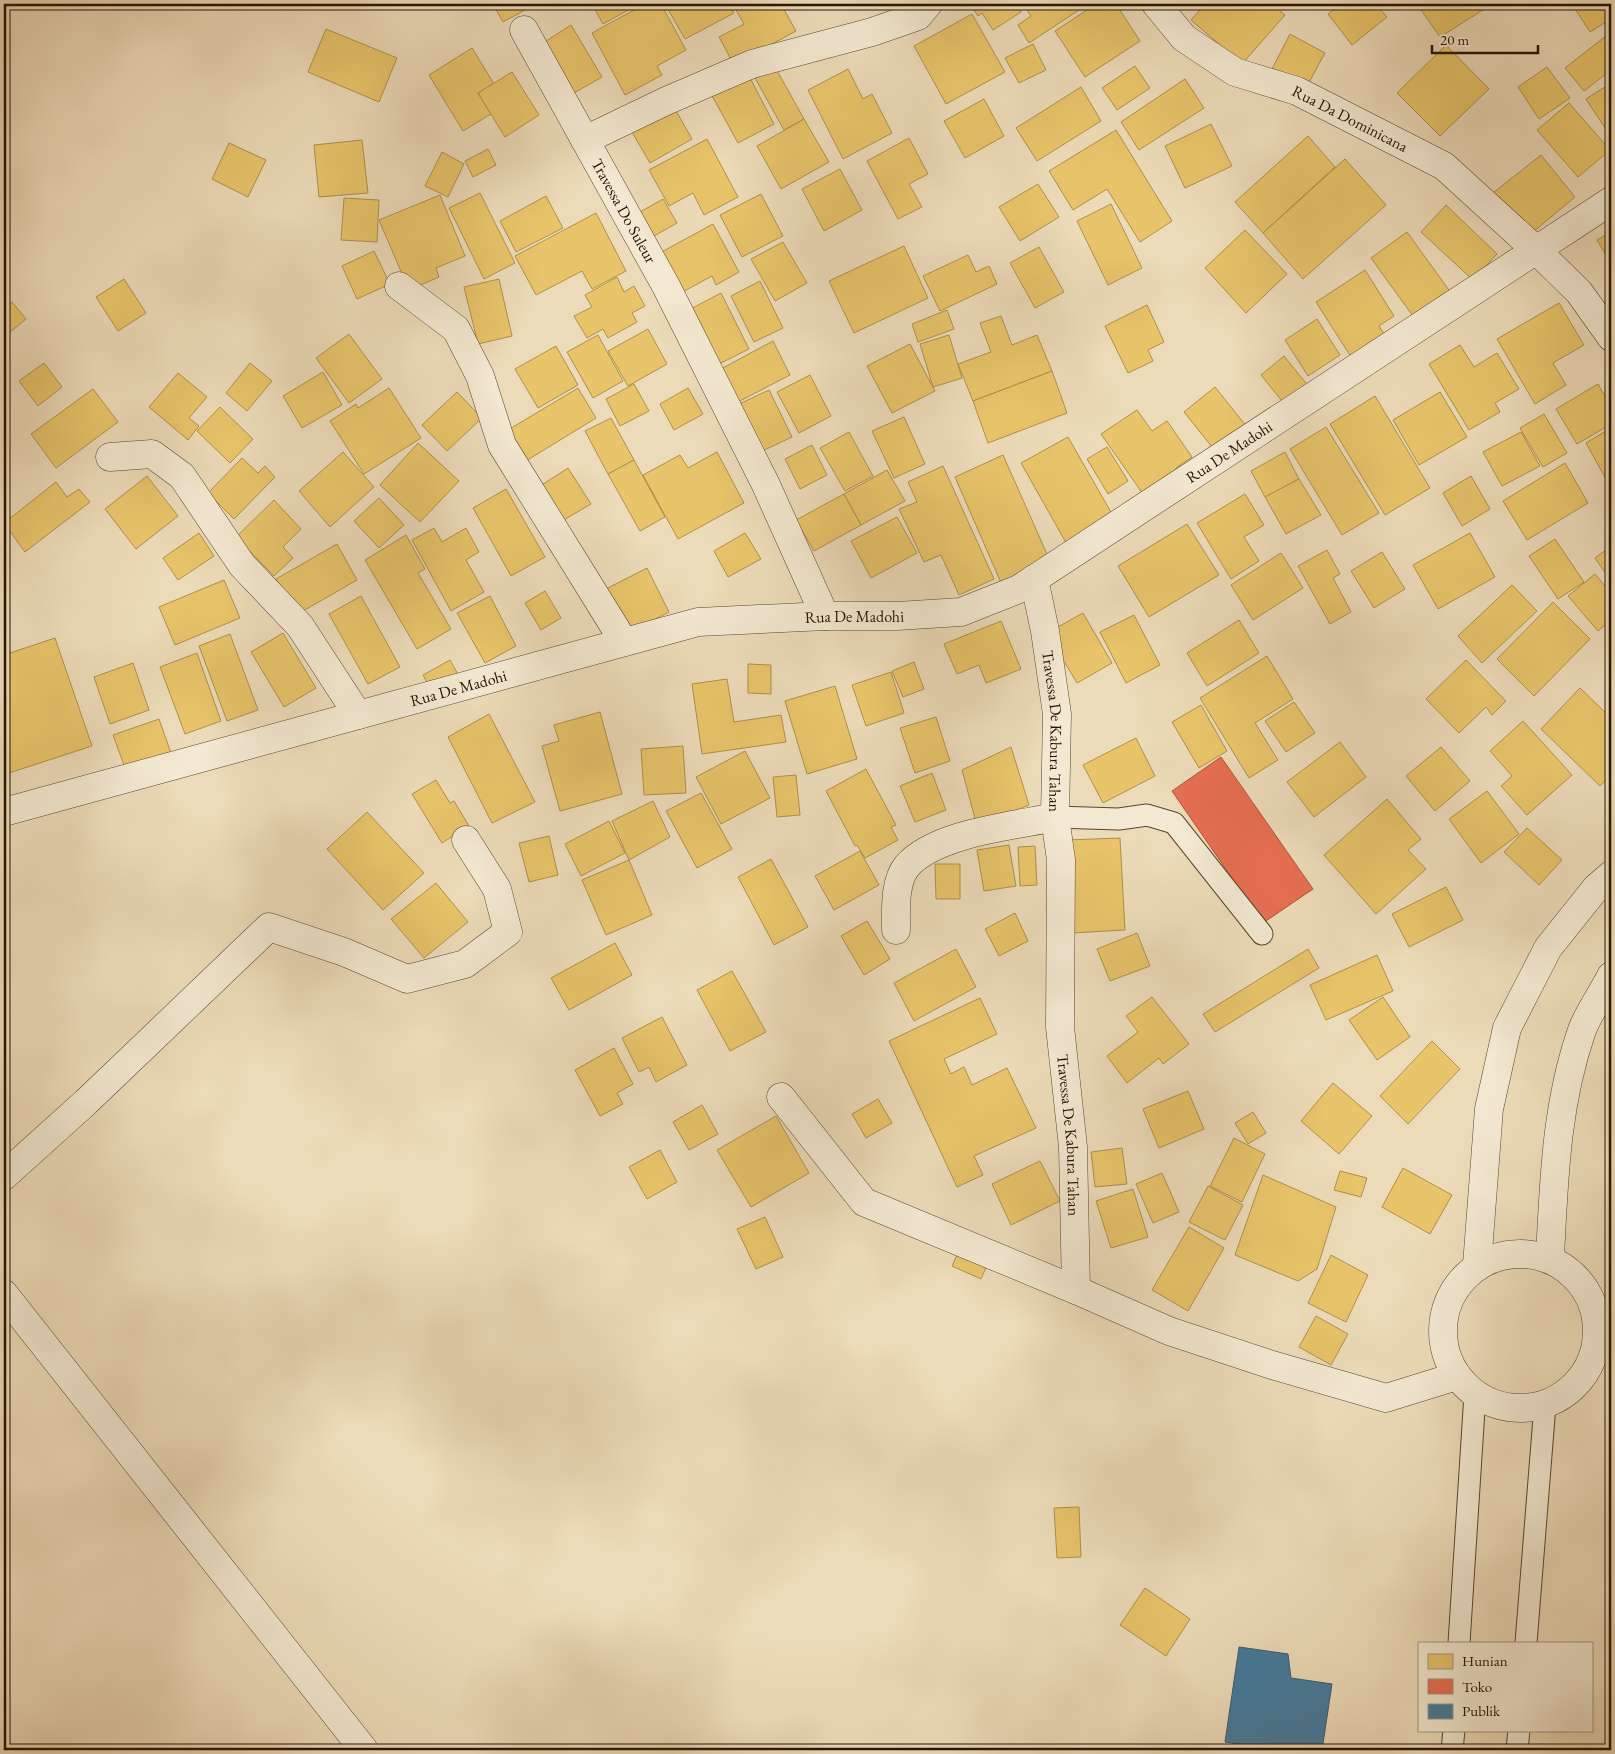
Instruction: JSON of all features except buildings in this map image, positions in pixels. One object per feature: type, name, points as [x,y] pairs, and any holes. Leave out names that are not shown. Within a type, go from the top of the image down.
[{"type":"street","name":"Travessa Do Suleur","points":[[825,616],[766,485],[670,295],[585,140],[666,101],[752,64],[872,32],[918,16],[928,4]]},
{"type":"street","name":"Rua Da Dominicana","points":[[1156,4],[1184,38],[1235,72],[1297,91],[1444,166],[1536,250],[1578,292],[1611,337]]},
{"type":"street","points":[[524,30],[585,140]]},
{"type":"street","name":"Rua De Madohi","points":[[4,812],[698,622],[825,616],[897,616],[961,612],[1019,589],[1611,201]]},
{"type":"street","points":[[399,286],[456,329],[480,376],[502,445],[624,642]]},
{"type":"street","points":[[110,457],[152,454],[182,476],[242,565],[300,626],[358,715]]},
{"type":"street","name":"Travessa De Kabura Tahan","points":[[1034,579],[1045,630],[1057,714],[1055,817],[1061,860],[1060,1027],[1073,1147],[1076,1290]]},
{"type":"street","points":[[896,930],[897,890],[907,867],[928,850],[954,838],[1055,817]]},
{"type":"street","points":[[4,1176],[86,1102],[269,927],[344,952],[407,979],[465,964],[508,932],[497,889],[466,840]]},
{"type":"street","points":[[1477,1265],[1489,1109],[1507,1028],[1548,948],[1596,888],[1611,875]]},
{"type":"street","points":[[1550,1257],[1555,1167],[1563,1102],[1583,1029],[1611,976]]},
{"type":"street","points":[[781,1097],[864,1202],[1076,1290],[1169,1331],[1272,1365],[1386,1398],[1466,1385]]},
{"type":"street","points":[[1530,1253],[1550,1257],[1575,1277],[1593,1306],[1598,1336],[1590,1365],[1571,1390],[1545,1405],[1521,1409],[1496,1406],[1466,1385],[1446,1354],[1442,1329],[1446,1304],[1458,1282],[1477,1265],[1502,1254],[1530,1253]]},
{"type":"street","points":[[4,1294],[364,1750]]},
{"type":"lane","points":[[1055,817],[1119,819],[1147,815],[1174,823],[1262,934]]},
{"type":"lane","points":[[1459,1642],[1466,1385]]},
{"type":"lane","points":[[1526,1642],[1545,1405]]},
{"type":"lane","points":[[1452,1750],[1454,1732]]},
{"type":"lane","points":[[1516,1750],[1518,1732]]}]
